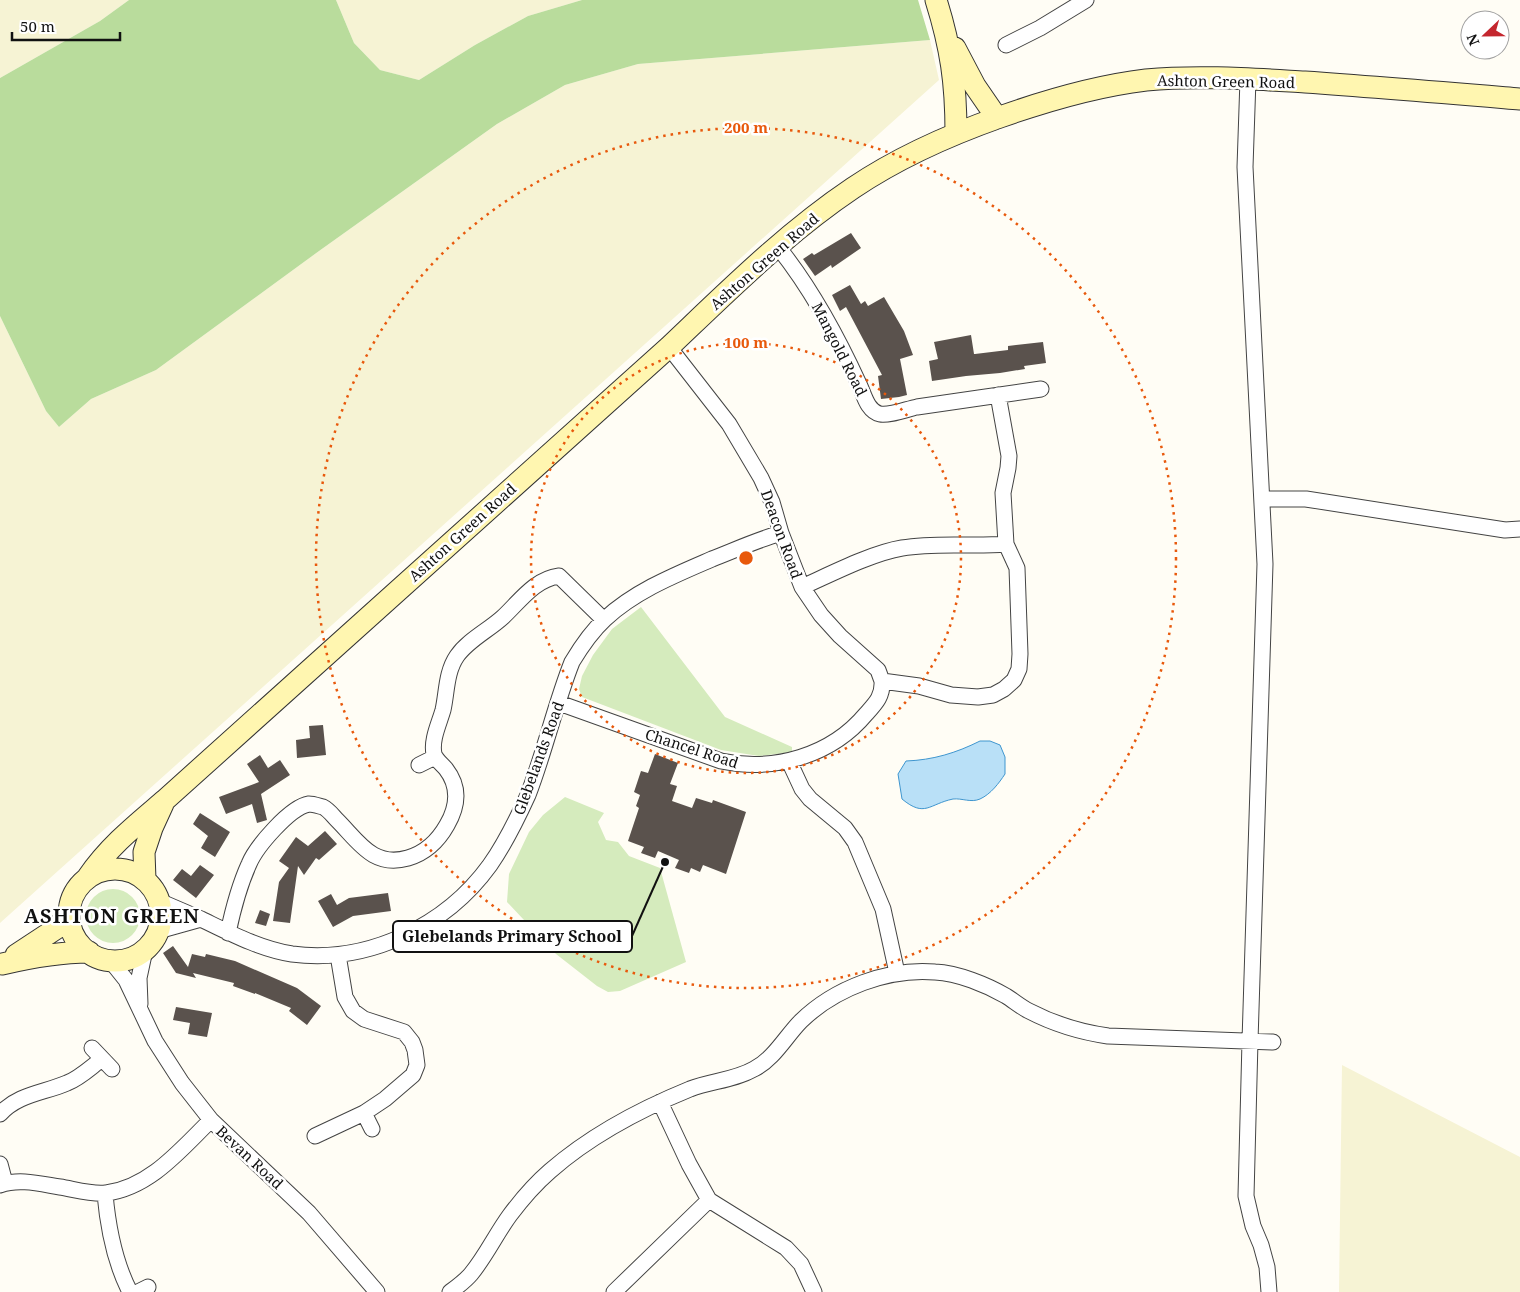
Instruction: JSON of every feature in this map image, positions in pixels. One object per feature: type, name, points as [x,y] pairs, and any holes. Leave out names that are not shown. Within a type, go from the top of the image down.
[{"type":"street","points":[[936,0],[947,35],[954,80],[956,133]]},
{"type":"street","points":[[1006,46],[1086,0]]},
{"type":"street","points":[[947,35],[975,86],[997,118]]},
{"type":"street","name":"Ashton Green Road","points":[[145,950],[135,956],[115,961],[100,958],[80,945],[72,932],[69,908],[74,894],[100,860],[121,837],[165,800],[778,247],[811,218],[855,187],[926,146],[956,133],[1041,102],[1098,88],[1146,80],[1188,78],[1248,79],[1520,99]]},
{"type":"street","points":[[1248,79],[1245,167],[1265,564],[1246,1196],[1253,1226],[1267,1267],[1269,1292]]},
{"type":"street","name":"Mangold Road","points":[[778,247],[818,304],[869,405],[874,411],[880,414],[889,414],[906,409],[1041,389]]},
{"type":"street","name":"Deacon Road","points":[[669,347],[729,424],[761,478],[772,502],[781,533],[802,587],[821,615],[840,636],[878,670],[882,681]]},
{"type":"street","points":[[882,681],[919,686],[951,695],[978,697],[993,695],[1004,690],[1014,680],[1020,654],[1017,568],[1006,544],[1003,493],[1008,468],[1008,456],[998,395]]},
{"type":"street","points":[[1262,499],[1306,499],[1504,530],[1520,529]]},
{"type":"street","name":"Glebelands Road","points":[[159,901],[228,933],[265,947],[292,954],[338,955],[370,949],[398,939],[422,926],[448,908],[491,864],[518,817],[528,794],[572,662],[583,645],[604,620],[629,600],[677,574],[781,533]]},
{"type":"street","points":[[802,587],[869,558],[901,548],[942,544],[984,546],[1006,544]]},
{"type":"street","points":[[228,933],[240,886],[250,862],[266,838],[287,816],[310,797],[326,808],[368,853],[384,860],[401,860],[420,854],[434,842],[446,826],[456,806],[455,787],[446,770],[435,757],[433,745],[443,709],[448,674],[457,656],[470,643],[503,617],[537,584],[549,577],[559,576],[604,620]]},
{"type":"street","name":"Chancel Road","points":[[559,703],[721,761],[746,765],[767,765],[789,761],[817,752],[846,734],[857,725],[878,700],[882,691],[882,681]]},
{"type":"street","points":[[419,765],[435,757]]},
{"type":"street","points":[[789,761],[802,789],[810,799],[845,828],[855,842],[883,909],[897,973]]},
{"type":"street","name":"Ashton Green Road","points":[[145,880],[144,852],[152,828],[165,800]]},
{"type":"street","points":[[88,877],[96,872],[112,868],[124,870],[140,876],[152,888],[159,901],[161,918],[158,931],[145,950]]},
{"type":"street","name":"Ashton Green Road","points":[[1,964],[43,939],[57,928],[69,914]]},
{"type":"street","points":[[158,931],[201,919]]},
{"type":"street","name":"Bevan Road","points":[[140,1010],[139,978],[145,950]]},
{"type":"street","name":"Ashton Green Road","points":[[1,964],[33,956],[63,952],[89,952]]},
{"type":"street","points":[[315,1136],[364,1113],[385,1099],[413,1075],[417,1065],[417,1057],[412,1042],[404,1032],[364,1019],[353,1011],[345,997],[338,955]]},
{"type":"street","name":"Bevan Road","points":[[110,960],[126,980],[160,1050],[182,1083],[211,1120],[309,1213],[377,1292]]},
{"type":"street","points":[[450,1292],[470,1276],[526,1194],[550,1171],[584,1145],[660,1102],[692,1088],[753,1070],[769,1058],[802,1020],[818,1007],[845,991],[897,973],[937,972],[981,984],[1005,996],[1028,1011],[1056,1024],[1086,1033],[1108,1036],[1273,1042]]},
{"type":"street","points":[[0,1114],[5,1108],[23,1097],[67,1083],[102,1059]]},
{"type":"street","points":[[660,1102],[689,1164],[709,1200],[786,1248],[800,1264],[810,1291]]},
{"type":"street","points":[[364,1113],[372,1129]]},
{"type":"street","points":[[0,1164],[2,1184],[25,1181],[105,1194],[141,1181],[161,1168],[211,1120]]},
{"type":"street","points":[[105,1194],[113,1246],[120,1272],[130,1292]]},
{"type":"street","points":[[614,1292],[709,1200]]},
{"type":"shaded area","points":[[0,0],[129,0],[100,21],[0,78]]},
{"type":"shaded area","points":[[336,0],[582,0],[528,16],[475,45],[419,80],[380,70],[354,43]]},
{"type":"shaded area","points":[[930,40],[939,80],[0,923],[0,316],[46,411],[59,427],[91,399],[156,370],[497,124],[565,85],[638,64]]},
{"type":"shaded area","points":[[1342,1065],[1520,1157],[1520,1292],[1339,1292]]},
{"type":"green space","points":[[129,0],[336,0],[354,43],[380,70],[419,80],[475,45],[528,16],[582,0],[918,0],[930,40],[638,64],[565,85],[497,124],[156,370],[91,399],[59,427],[46,411],[0,316],[0,78],[100,21]]},
{"type":"green space","points":[[641,607],[725,717],[792,747],[792,752],[759,756],[721,750],[582,697],[579,689],[582,676],[593,655],[612,629]]},
{"type":"green space","points":[[565,797],[604,813],[598,822],[606,840],[618,842],[629,856],[660,868],[686,962],[620,991],[608,992],[597,986],[556,954],[507,902],[509,874],[529,832],[543,815]]},
{"type":"green space","points":[[108,889],[118,889],[128,893],[136,901],[140,916],[136,931],[128,939],[118,943],[108,943],[98,939],[90,931],[86,921],[86,911],[90,901],[98,893]]},
{"type":"water","points":[[980,741],[990,741],[1000,745],[1005,757],[1005,774],[988,794],[977,800],[953,799],[922,809],[910,805],[902,799],[898,774],[906,761],[944,755]]},
{"type":"building","points":[[851,233],[861,248],[832,268],[831,265],[815,276],[803,259],[812,253],[814,255]]},
{"type":"building","points":[[850,285],[861,304],[865,301],[868,306],[884,297],[904,331],[913,355],[900,359],[907,395],[881,399],[878,376],[882,375],[846,307],[840,311],[832,295]]},
{"type":"building","points":[[971,335],[974,354],[1008,350],[1008,346],[1043,342],[1046,363],[1024,366],[1025,369],[1000,373],[932,381],[929,361],[938,359],[934,342]]},
{"type":"building","points":[[323,725],[326,755],[297,758],[296,740],[310,738],[309,726]]},
{"type":"building","points":[[655,754],[678,763],[670,784],[677,786],[672,801],[692,808],[696,798],[712,803],[713,800],[746,812],[726,874],[703,865],[700,872],[691,868],[689,873],[675,868],[679,860],[658,851],[655,858],[641,853],[644,847],[628,841],[639,808],[636,806],[640,795],[634,792],[641,771],[648,773]]},
{"type":"building","points":[[260,755],[268,768],[280,760],[290,775],[261,794],[267,820],[257,823],[252,804],[226,814],[219,797],[259,782],[247,764]]},
{"type":"building","points":[[200,813],[230,832],[215,857],[201,848],[208,836],[193,824]]},
{"type":"building","points":[[325,831],[337,844],[319,860],[316,858],[304,875],[298,866],[290,923],[273,921],[279,882],[289,868],[279,861],[296,837],[308,846]]},
{"type":"building","points":[[200,865],[214,875],[196,898],[173,880],[182,869],[191,876]]},
{"type":"building","points":[[388,893],[391,911],[353,916],[333,927],[318,901],[331,894],[337,905],[349,898]]},
{"type":"building","points":[[260,910],[270,914],[266,926],[255,923]]},
{"type":"building","points":[[173,946],[188,967],[192,954],[205,957],[206,954],[235,961],[297,988],[321,1006],[307,1025],[289,1011],[291,1008],[233,986],[234,983],[193,973],[196,978],[176,973],[163,953]]},
{"type":"building","points":[[176,1007],[212,1013],[207,1037],[188,1034],[190,1023],[173,1020]]},
{"type":"place","name":"Glebelands Primary School","points":[[665,862]]},
{"type":"district","name":"ASHTON GREEN","points":[[112,915]]}]
